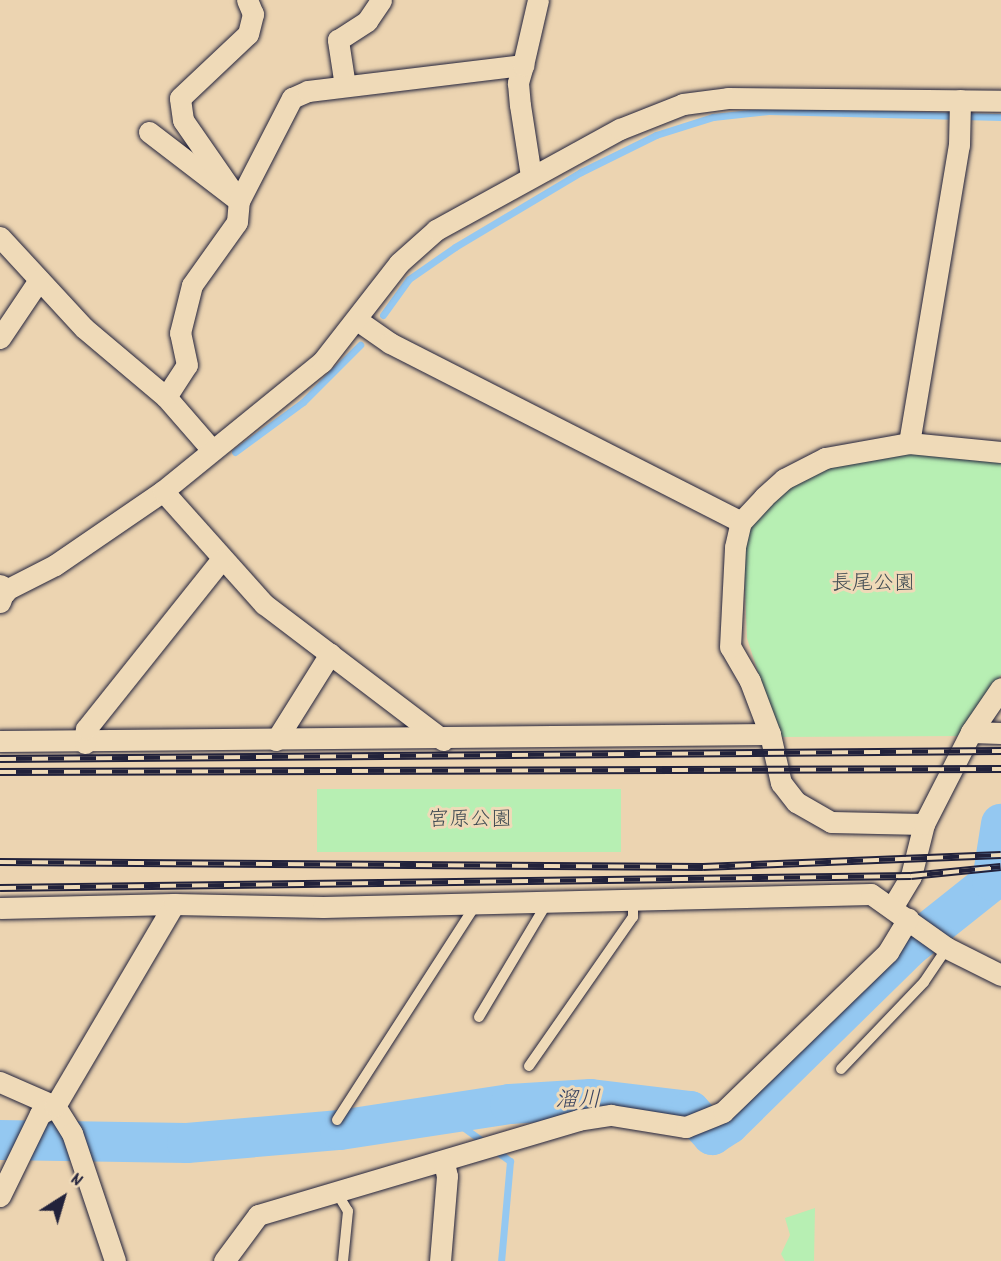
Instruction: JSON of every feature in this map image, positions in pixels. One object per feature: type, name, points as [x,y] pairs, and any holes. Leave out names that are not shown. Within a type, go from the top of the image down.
[{"type":"street","points":[[239,201],[183,120],[180,98],[248,34],[253,14],[247,0]]},
{"type":"street","points":[[345,86],[338,40],[368,21],[381,0]]},
{"type":"street","points":[[531,176],[519,94],[538,0]]},
{"type":"street","points":[[166,397],[187,365],[180,332],[185,301],[200,271],[237,222],[239,201],[292,98],[299,92],[523,65]]},
{"type":"street","points":[[1,593],[55,565],[163,491],[322,362],[358,320],[399,263],[436,230],[620,129],[683,104],[784,96],[1001,102]]},
{"type":"street","points":[[909,443],[959,132],[960,101]]},
{"type":"street","points":[[149,132],[239,201]]},
{"type":"street","points":[[0,237],[84,328],[166,397],[212,450]]},
{"type":"street","points":[[0,338],[40,280]]},
{"type":"street","points":[[358,320],[390,343],[741,522]]},
{"type":"street","points":[[924,824],[831,822],[796,802],[781,783],[771,734],[750,681],[730,647],[735,547],[741,522],[801,469],[856,450],[909,443],[1001,452]]},
{"type":"street","points":[[163,491],[221,560],[264,604],[443,740]]},
{"type":"street","points":[[85,743],[86,729],[221,560]]},
{"type":"street","points":[[276,740],[330,654]]},
{"type":"street","points":[[919,927],[911,876],[924,824],[971,732],[1001,688]]},
{"type":"street","points":[[971,732],[1001,733]]},
{"type":"street","points":[[0,741],[85,743],[443,740],[771,734]]},
{"type":"street","points":[[0,908],[174,904],[547,903],[871,894],[919,927],[1001,975]]},
{"type":"street","points":[[0,1196],[40,1114],[55,1106],[174,904]]},
{"type":"street","points":[[224,1261],[258,1215],[493,1149],[578,1120],[611,1115],[686,1127],[723,1112],[879,961],[919,927]]},
{"type":"street","points":[[0,1082],[55,1106],[75,1141],[115,1261]]},
{"type":"street","points":[[440,1261],[447,1176],[444,1163]]},
{"type":"lane","points":[[528,1066],[633,917],[633,901]]},
{"type":"lane","points":[[478,1017],[547,903]]},
{"type":"lane","points":[[337,1120],[477,904]]},
{"type":"lane","points":[[841,1069],[924,982],[919,927]]},
{"type":"lane","points":[[337,1193],[348,1211],[342,1261]]},
{"type":"green space","name":"長尾公園","points":[[909,449],[1001,460],[1001,675],[960,736],[779,737],[747,638],[743,546],[754,519],[797,475]]},
{"type":"green space","name":"宮原公園","points":[[317,789],[621,789],[621,852],[317,852]]},
{"type":"green space","points":[[815,1208],[814,1261],[785,1261],[781,1254],[790,1235],[785,1218]]},
{"type":"waterway","points":[[383,315],[409,279],[455,247],[581,172],[656,135],[713,117],[769,111],[1001,117]]},
{"type":"waterway","points":[[235,452],[303,402],[360,345]]},
{"type":"waterway","name":"溜川","points":[[0,1140],[187,1143],[340,1130],[510,1104],[591,1099],[690,1111],[712,1135],[729,1124],[909,947],[992,881],[1001,824]]},
{"type":"waterway","points":[[442,1112],[510,1161],[501,1261]]},
{"type":"railway","points":[[0,759],[1001,751]]},
{"type":"railway","points":[[0,772],[1001,769]]},
{"type":"railway","points":[[0,862],[703,867],[1001,855]]},
{"type":"railway","points":[[0,888],[911,876],[1001,867]]}]
